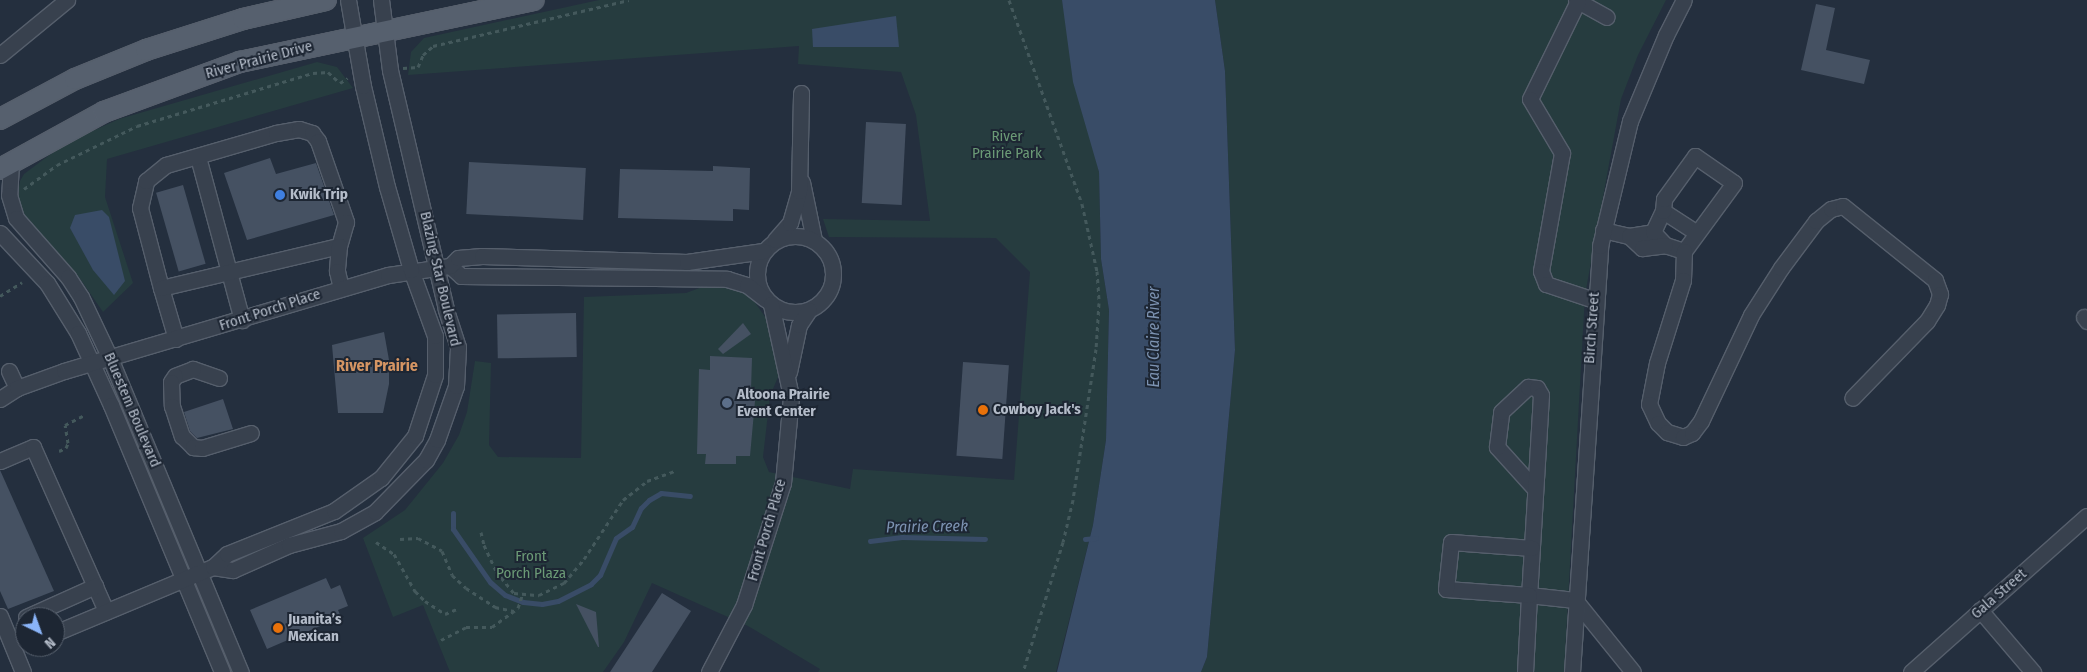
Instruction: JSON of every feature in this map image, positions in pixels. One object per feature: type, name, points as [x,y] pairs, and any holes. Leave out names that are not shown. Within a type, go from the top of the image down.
[{"type":"main road","points":[[0,119],[76,79],[146,50],[243,19],[326,0]]},
{"type":"main road","name":"River Prairie Drive","points":[[5,165],[104,112],[155,91],[240,62],[355,36],[534,0]]},
{"type":"street","points":[[0,55],[67,0]]},
{"type":"street","name":"Blazing Star Boulevard","points":[[65,629],[206,570],[227,554],[316,519],[349,503],[381,478],[415,436],[431,393],[436,356],[432,322],[411,270],[387,186],[348,0]]},
{"type":"street","name":"Blazing Star Boulevard","points":[[206,570],[233,570],[289,545],[357,523],[402,487],[426,460],[447,415],[459,363],[458,347],[444,267],[390,70],[381,0]]},
{"type":"street","name":"Birch Street","points":[[1572,672],[1594,300],[1603,230],[1630,121],[1666,35],[1684,0]]},
{"type":"street","points":[[1594,300],[1546,284],[1541,271],[1562,153],[1530,99],[1577,1],[1607,17]]},
{"type":"street","points":[[801,93],[801,176],[814,240]]},
{"type":"street","points":[[176,340],[140,208],[142,192],[146,181],[158,170],[198,157],[276,133],[300,129],[312,133],[324,152],[346,222],[339,246],[337,272],[341,288]]},
{"type":"street","points":[[1653,232],[1663,211],[1664,199],[1695,156],[1734,183],[1684,251],[1682,280],[1657,363],[1649,404],[1658,423],[1667,432],[1683,437],[1692,433],[1701,421],[1752,315],[1781,268],[1816,221],[1831,209],[1843,206],[1935,280],[1940,294],[1937,305],[1927,321],[1852,398]]},
{"type":"street","points":[[198,157],[242,320]]},
{"type":"street","name":"Bluestem Boulevard","points":[[5,165],[9,195],[16,218],[68,277],[110,358],[206,570],[241,672]]},
{"type":"street","points":[[788,379],[768,301],[756,276],[763,251],[790,222],[801,176]]},
{"type":"street","points":[[1663,211],[1697,233]]},
{"type":"street","points":[[1603,230],[1630,236],[1653,232]]},
{"type":"street","points":[[1653,232],[1665,245]]},
{"type":"street","name":"Bluestem Boulevard","points":[[0,233],[47,283],[91,362],[222,672]]},
{"type":"street","points":[[774,241],[794,235],[814,240],[830,256],[833,278],[825,298],[809,310],[799,325],[788,379]]},
{"type":"street","points":[[1630,236],[1642,248],[1665,245],[1684,251]]},
{"type":"street","points":[[162,288],[230,270],[339,246]]},
{"type":"street","name":"Front Porch Place","points":[[0,399],[17,388],[91,362],[176,340],[341,288],[411,270],[444,267],[458,258],[472,256],[668,263],[763,251]]},
{"type":"street","name":"Front Porch Place","points":[[444,267],[461,276],[727,279],[746,285],[768,301],[789,312],[809,310]]},
{"type":"street","points":[[219,378],[193,369],[175,376],[171,382],[171,400],[182,436],[188,444],[202,448],[251,433]]},
{"type":"street","points":[[9,371],[17,388]]},
{"type":"street","name":"Front Porch Place","points":[[709,672],[744,605],[778,503],[791,396],[788,379]]},
{"type":"street","points":[[1525,672],[1541,395],[1537,388],[1528,387],[1500,412],[1498,447],[1535,490]]},
{"type":"street","points":[[0,461],[33,447],[106,611]]},
{"type":"street","name":"Gala Street","points":[[1910,672],[2087,516]]},
{"type":"street","points":[[1532,548],[1451,542],[1446,589],[1575,600],[1633,672]]},
{"type":"street","points":[[48,607],[95,586]]},
{"type":"street","points":[[1980,610],[2033,672]]},
{"type":"street","points":[[15,619],[2,621],[15,640]]},
{"type":"street","points":[[21,657],[23,672]]},
{"type":"path","points":[[408,67],[418,67],[423,55],[433,46],[629,0]]},
{"type":"path","points":[[1009,0],[1082,204],[1093,248],[1099,304],[1090,392],[1072,500],[1063,542],[1024,672]]},
{"type":"path","points":[[26,189],[29,183],[57,165],[137,126],[313,73],[328,72],[340,83],[348,78]]},
{"type":"path","points":[[0,296],[22,282]]},
{"type":"path","points":[[59,451],[66,448],[68,442],[65,425],[83,416]]},
{"type":"path","points":[[481,532],[484,545],[496,571],[514,593],[539,594],[564,582],[584,559],[623,500],[647,481],[674,471]]},
{"type":"path","points":[[400,539],[418,538],[442,551],[452,575],[466,588],[495,607],[514,611]]},
{"type":"path","points":[[376,542],[394,554],[415,591],[425,601],[445,614],[459,608]]},
{"type":"path","points":[[441,640],[466,627],[492,627],[518,608],[523,594]]},
{"type":"green space","points":[[599,0],[1062,0],[1099,172],[1101,259],[1109,310],[1106,440],[1093,525],[1056,672],[818,672],[820,669],[748,626],[652,583],[624,642],[603,672],[450,672],[423,605],[393,617],[363,538],[405,510],[443,463],[459,435],[467,412],[475,361],[491,363],[489,445],[498,457],[581,458],[584,297],[686,293],[710,284],[740,289],[749,294],[768,321],[778,357],[778,377],[770,396],[763,457],[769,472],[850,489],[853,469],[1014,480],[1030,272],[996,238],[829,237],[823,219],[930,221],[916,115],[901,72],[798,64],[799,46],[408,75],[411,52],[424,38]]},
{"type":"green space","points":[[1215,0],[1666,0],[1638,55],[1621,99],[1585,295],[1564,672],[1201,672],[1207,657],[1235,350],[1225,71]]},
{"type":"green space","points":[[317,62],[337,67],[353,88],[107,159],[105,197],[133,283],[103,312],[76,273],[22,213],[18,193],[20,181],[24,174],[64,144],[119,119]]},
{"type":"water","name":"Eau Claire River","points":[[1062,0],[1215,0],[1225,71],[1235,350],[1207,657],[1201,672],[1057,672],[1093,525],[1106,440],[1109,310],[1101,259],[1099,172],[1073,82]]},
{"type":"water","points":[[896,16],[899,47],[813,47],[812,29]]},
{"type":"water","points":[[102,210],[109,217],[125,281],[114,295],[93,270],[70,228],[75,215]]},
{"type":"building","points":[[1816,4],[1835,8],[1826,50],[1870,60],[1864,84],[1801,70]]},
{"type":"building","points":[[866,122],[906,124],[902,205],[862,203]]},
{"type":"building","name":"Kwik Trip","points":[[270,158],[276,174],[316,163],[334,215],[247,240],[224,173]]},
{"type":"building","points":[[469,162],[586,168],[583,220],[466,214]]},
{"type":"building","points":[[713,166],[750,168],[749,210],[733,209],[733,221],[618,218],[620,169],[713,171]]},
{"type":"building","points":[[183,185],[206,264],[179,272],[156,193]]},
{"type":"building","points":[[576,313],[577,357],[498,358],[497,314]]},
{"type":"building","points":[[743,323],[751,334],[723,354],[718,349]]},
{"type":"building","points":[[384,332],[389,360],[389,384],[383,413],[338,413],[332,345]]},
{"type":"building","name":"Altoona Prairie Event Center","points":[[710,356],[752,358],[751,390],[756,390],[750,456],[736,456],[736,464],[705,464],[706,454],[697,454],[699,369],[710,370]]},
{"type":"building","name":"Cowboy Jack's","points":[[963,362],[1009,365],[1002,459],[956,456]]},
{"type":"building","points":[[223,399],[233,429],[197,438],[190,431],[184,412]]},
{"type":"building","points":[[0,470],[54,591],[8,609],[0,591]]},
{"type":"building","points":[[326,578],[331,589],[340,585],[348,606],[338,610],[341,617],[267,649],[250,610]]},
{"type":"building","points":[[662,593],[691,611],[652,672],[610,672]]},
{"type":"building","points":[[576,604],[596,612],[599,647],[598,647]]},
{"type":"waterway","name":"Prairie Creek","points":[[453,513],[453,529],[490,582],[505,595],[523,602],[542,604],[558,601],[591,584],[600,575],[616,538],[632,527],[641,508],[649,500],[661,493],[690,496]]},
{"type":"waterway","name":"Prairie Creek","points":[[870,541],[902,537],[985,539]]},
{"type":"waterway","name":"Prairie Creek","points":[[1085,539],[1096,538]]},
{"type":"place","name":"Kwik Trip","points":[[280,195]]},
{"type":"place","name":"Altoona Prairie Event Center","points":[[727,403]]},
{"type":"place","name":"Cowboy Jack's","points":[[983,410]]},
{"type":"place","name":"Juanita’s Mexican","points":[[278,628]]},
{"type":"district","name":"River Prairie","points":[[377,366]]},
{"type":"park label","name":"River Prairie Park","points":[[1007,144]]},
{"type":"park label","name":"Front Porch Plaza","points":[[531,564]]}]
